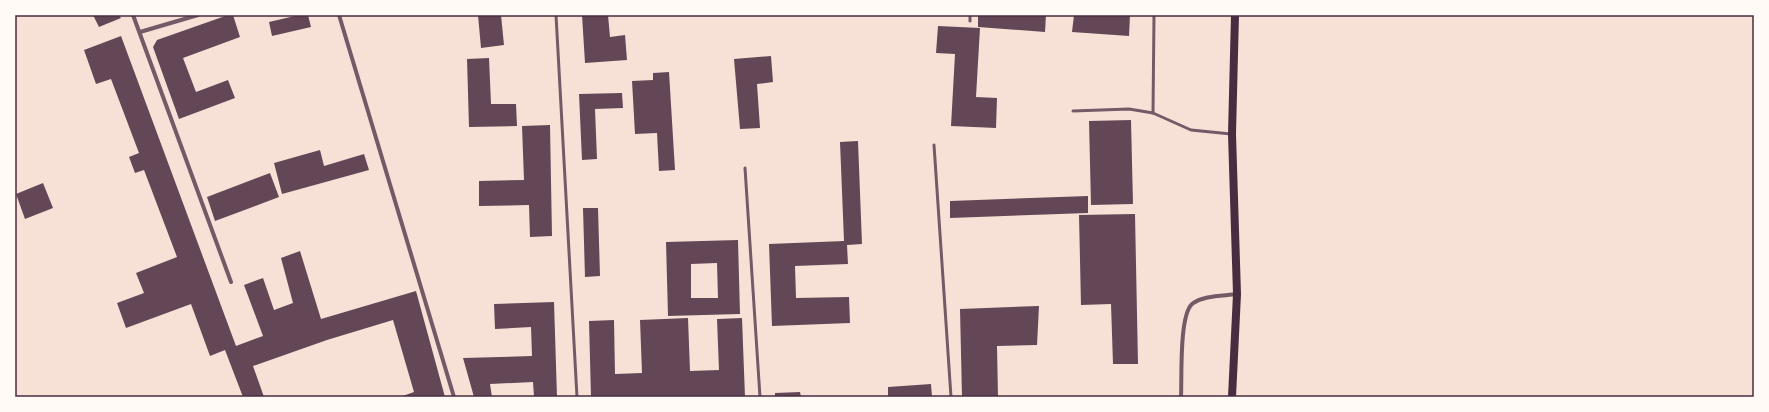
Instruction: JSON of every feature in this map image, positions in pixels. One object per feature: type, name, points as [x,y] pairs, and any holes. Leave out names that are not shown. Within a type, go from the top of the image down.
[{"type":"main road","points":[[1232,397],[1237,294],[1232,134],[1235,15]]},
{"type":"street","points":[[133,15],[231,282]]},
{"type":"street","points":[[140,32],[198,15]]},
{"type":"street","points":[[339,15],[454,397]]},
{"type":"street","points":[[1182,397],[1182,348],[1186,314],[1192,304],[1200,299],[1237,294]]},
{"type":"lane","points":[[556,15],[577,397]]},
{"type":"lane","points":[[970,15],[970,21]]},
{"type":"lane","points":[[1153,113],[1154,15]]},
{"type":"lane","points":[[1073,111],[1129,109],[1153,113],[1191,130],[1232,134]]},
{"type":"lane","points":[[934,145],[951,397]]},
{"type":"lane","points":[[745,168],[760,397]]},
{"type":"building","points":[[93,15],[119,15],[121,18],[99,27]]},
{"type":"building","points":[[228,15],[233,15],[240,37],[183,58],[196,92],[228,80],[235,98],[179,119],[153,47],[157,40]]},
{"type":"building","points":[[299,15],[308,15],[311,27],[272,36],[269,22]]},
{"type":"building","points":[[478,15],[501,15],[504,45],[481,48]]},
{"type":"building","points":[[582,15],[608,15],[610,37],[625,35],[627,60],[585,63]]},
{"type":"building","points":[[978,15],[1046,15],[1045,32],[978,27]]},
{"type":"building","points":[[1074,15],[1130,15],[1129,36],[1072,32]]},
{"type":"building","points":[[938,26],[980,28],[976,97],[997,98],[996,128],[951,126],[955,54],[936,53]]},
{"type":"building","points":[[121,36],[236,346],[263,336],[244,285],[263,278],[274,310],[293,303],[281,258],[300,251],[321,319],[416,291],[445,397],[400,397],[414,392],[393,320],[327,340],[253,366],[264,397],[243,397],[225,350],[210,356],[191,304],[126,328],[117,303],[144,293],[136,273],[177,257],[144,170],[135,173],[129,157],[139,153],[111,79],[96,84],[84,50]]},
{"type":"building","points":[[771,56],[773,82],[757,84],[760,128],[740,129],[734,59]]},
{"type":"building","points":[[489,58],[491,104],[516,104],[517,126],[469,127],[467,59]]},
{"type":"building","points":[[669,72],[675,170],[659,171],[657,133],[635,134],[632,81],[653,80],[653,73]]},
{"type":"building","points":[[622,93],[623,108],[595,109],[597,159],[582,160],[579,94]]},
{"type":"building","points":[[1131,120],[1133,204],[1091,205],[1089,121]]},
{"type":"building","points":[[550,125],[552,236],[530,237],[529,205],[479,206],[479,181],[524,180],[522,126]]},
{"type":"building","points":[[858,141],[862,244],[847,245],[848,264],[795,266],[796,298],[849,297],[850,323],[772,326],[769,244],[844,241],[840,142]]},
{"type":"building","points":[[320,150],[324,166],[364,154],[369,170],[282,194],[274,163]]},
{"type":"building","points":[[270,173],[279,197],[215,221],[207,197]]},
{"type":"building","points":[[43,183],[53,208],[25,219],[16,194]]},
{"type":"building","points":[[1088,196],[1088,213],[950,218],[950,201]]},
{"type":"building","points":[[583,208],[598,208],[600,276],[585,277]]},
{"type":"building","points":[[1135,214],[1138,364],[1113,364],[1111,304],[1081,305],[1079,215]]},
{"type":"building","points":[[738,240],[740,314],[668,316],[666,242]],"holes":[[[717,263],[718,298],[691,298],[691,264]]]},
{"type":"building","points":[[554,302],[557,397],[534,397],[533,382],[490,384],[492,397],[474,397],[463,358],[532,356],[531,327],[495,329],[494,304]]},
{"type":"building","points":[[1039,306],[1037,345],[997,346],[998,397],[962,397],[960,309]]},
{"type":"building","points":[[688,318],[690,371],[719,370],[717,319],[742,318],[745,397],[591,397],[589,321],[614,320],[615,374],[642,373],[640,320]]},
{"type":"building","points":[[931,384],[932,397],[888,397],[888,387]]},
{"type":"building","points":[[800,392],[801,397],[775,397],[775,393]]}]
